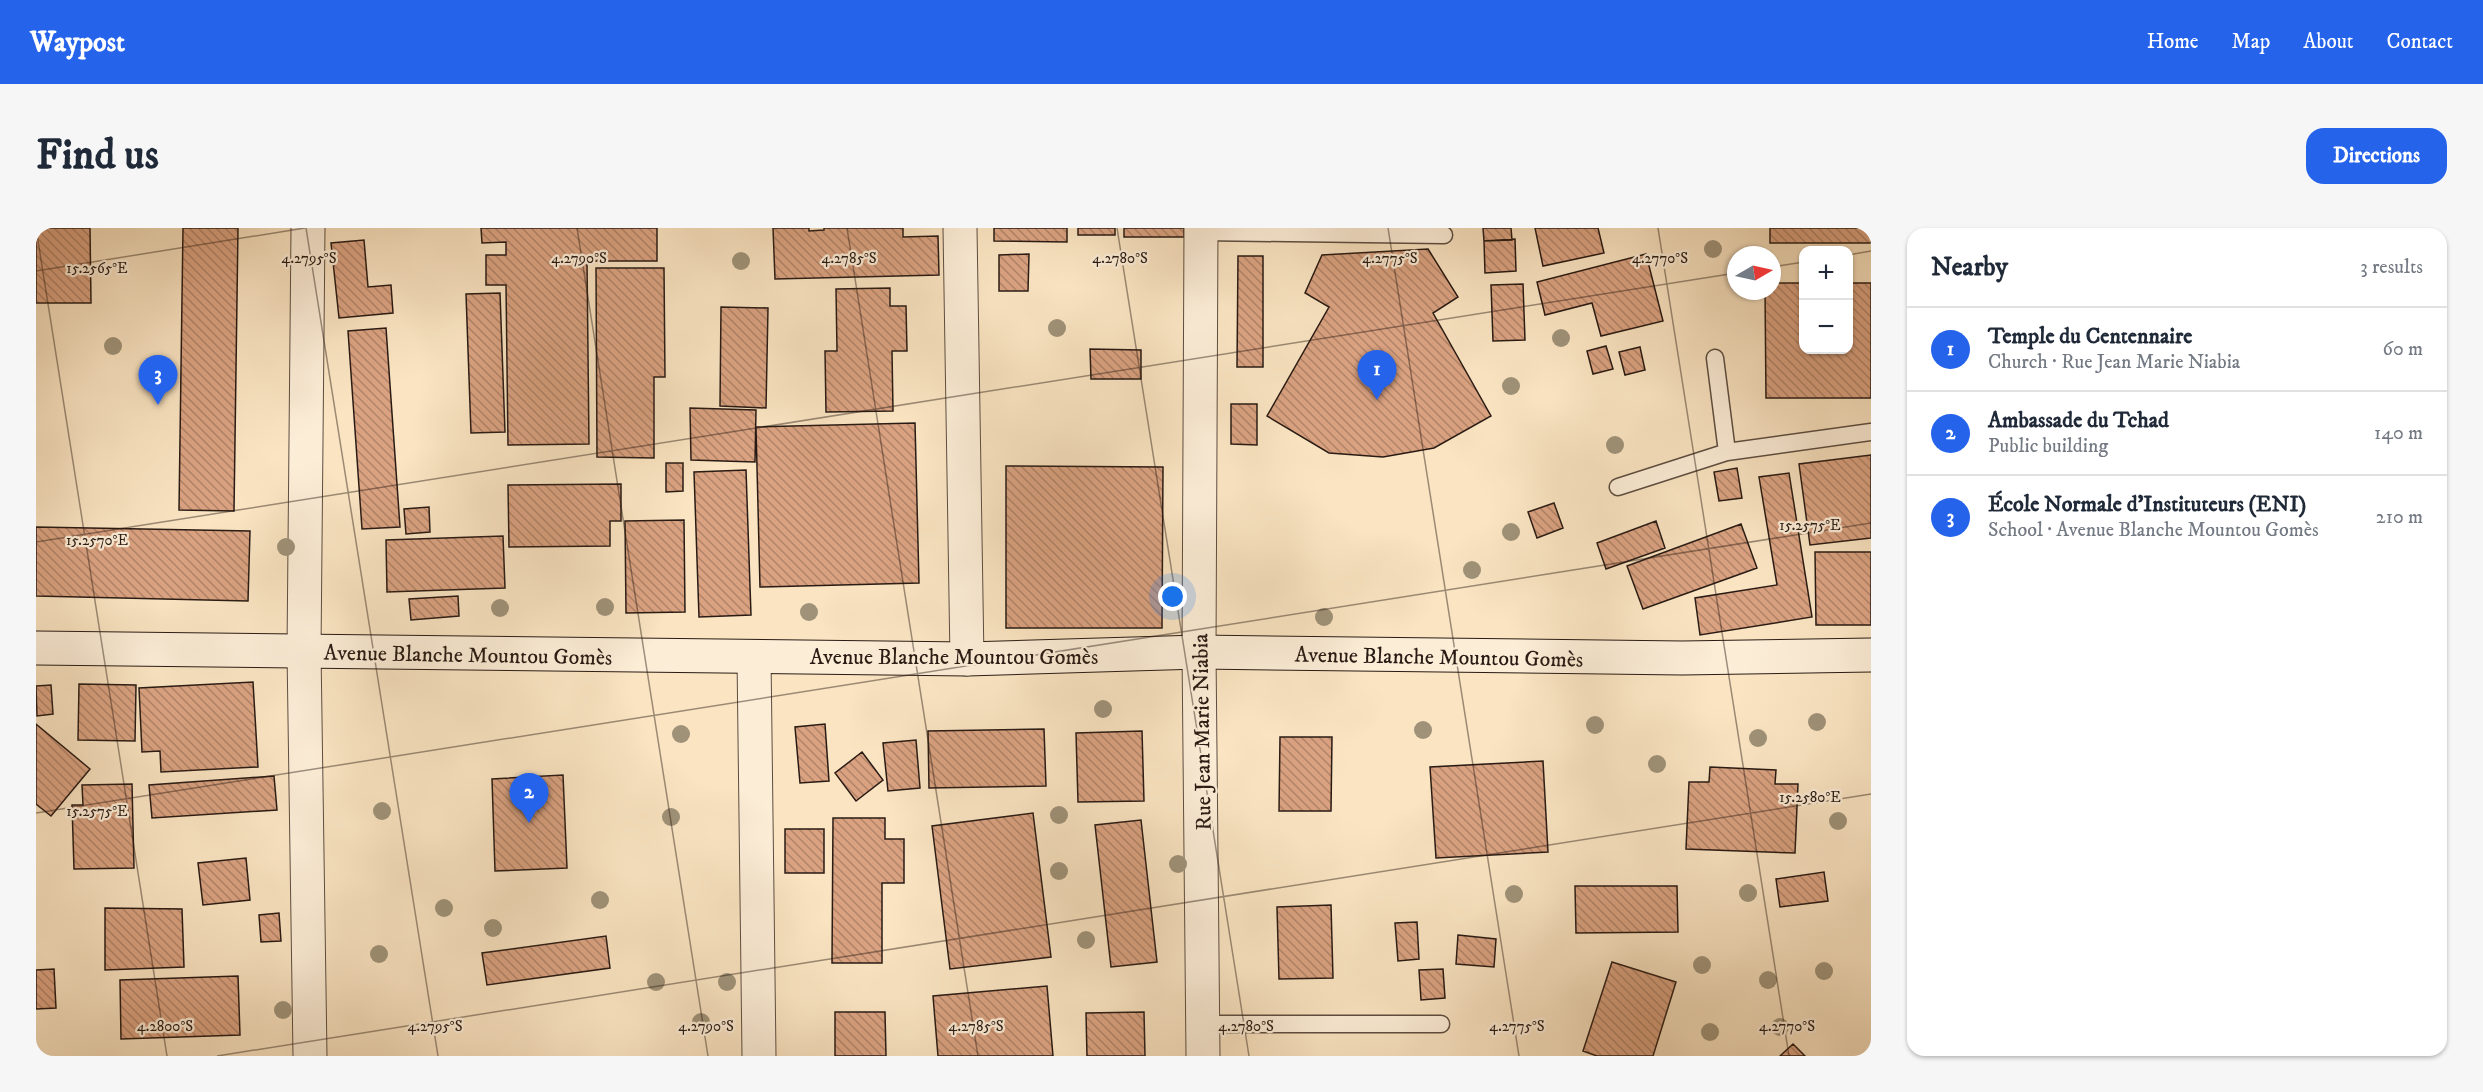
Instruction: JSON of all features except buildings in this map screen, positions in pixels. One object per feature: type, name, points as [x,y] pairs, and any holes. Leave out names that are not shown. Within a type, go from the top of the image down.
[{"type":"street","points":[[308,228],[304,651],[310,1056]]},
{"type":"street","points":[[960,228],[967,659]]},
{"type":"street","name":"Rue Jean Marie Niabia","points":[[1201,230],[1199,652],[1203,1056]]},
{"type":"street","name":"Avenue Blanche Mountou Gomès","points":[[36,648],[967,659],[1199,652],[1682,658],[1871,655]]},
{"type":"street","points":[[754,657],[759,1056]]},
{"type":"lane","points":[[1201,230],[1444,235]]},
{"type":"lane","points":[[1715,358],[1727,452]]},
{"type":"lane","points":[[1618,487],[1727,452],[1871,432]]},
{"type":"lane","points":[[1202,1024],[1441,1024]]},
{"type":"place","name":"Temple du Centennaire","points":[[1377,400]]},
{"type":"place","name":"École Normale d'Instituteurs (ENI)","points":[[158,405]]},
{"type":"place","name":"Ambassade du Tchad","points":[[529,823]]}]
